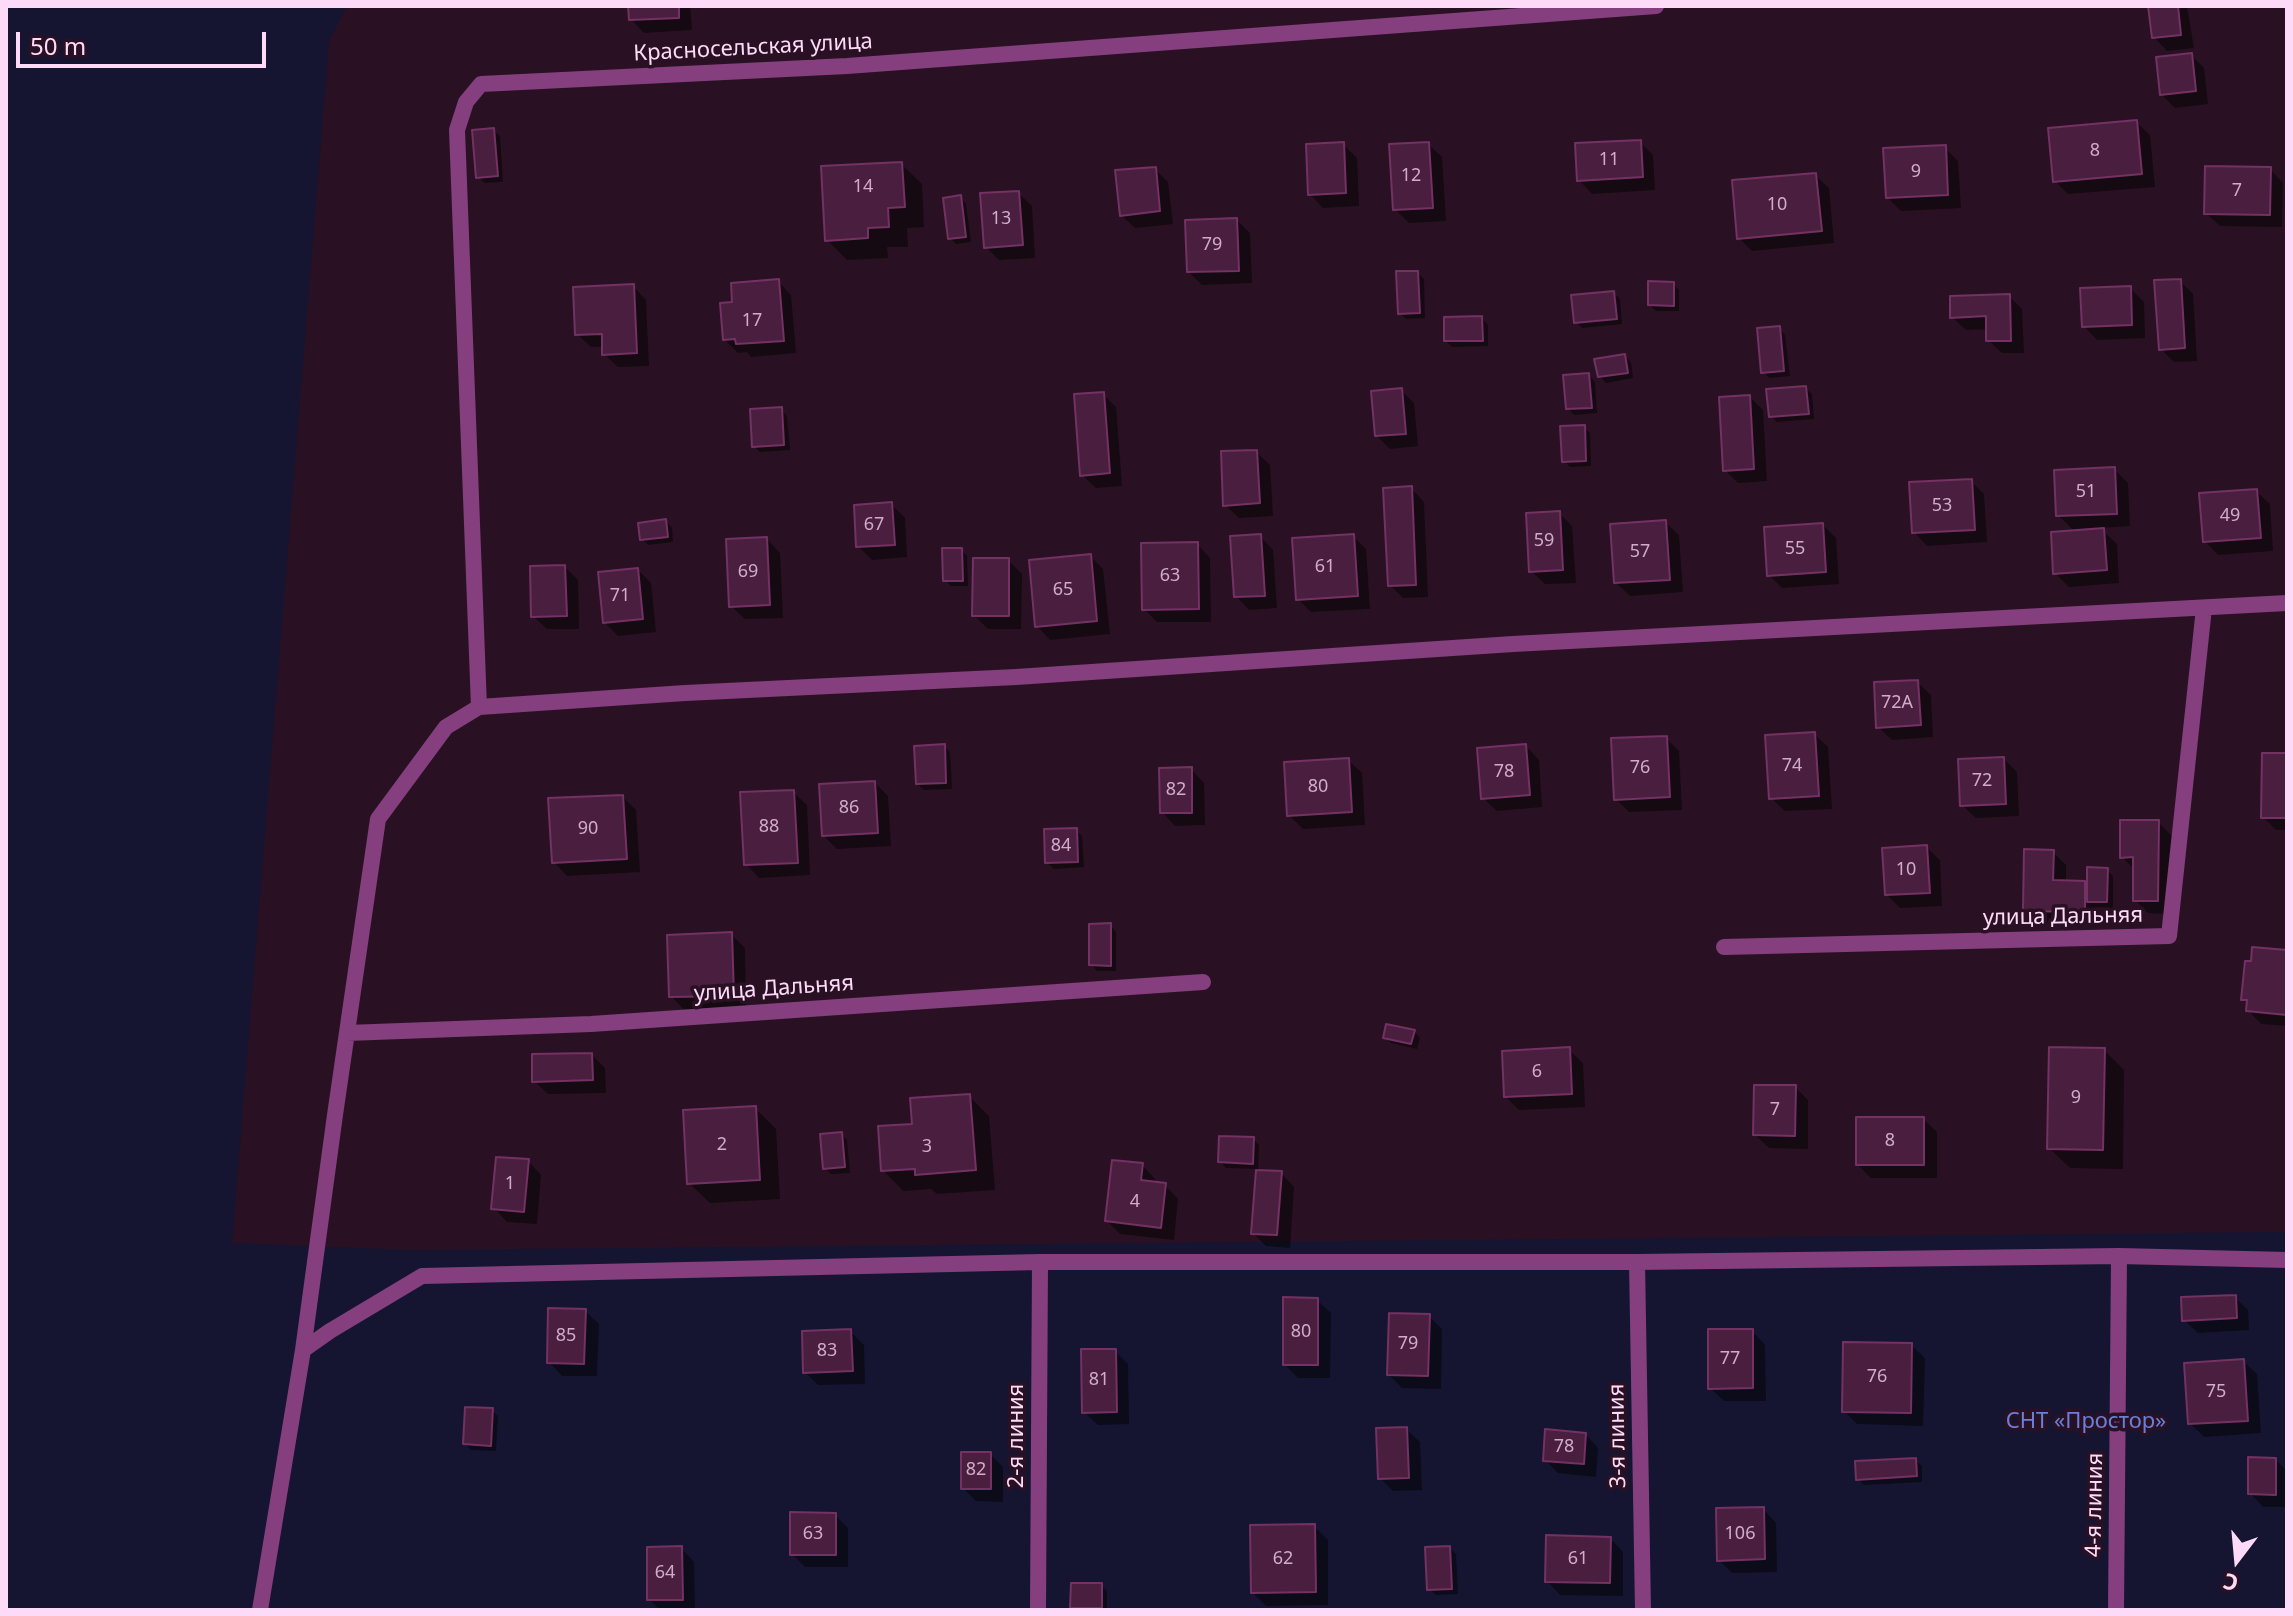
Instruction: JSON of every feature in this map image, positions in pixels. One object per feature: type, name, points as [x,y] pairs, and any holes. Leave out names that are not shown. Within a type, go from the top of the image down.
[{"type":"street","name":"Красносельская улица","points":[[479,707],[457,130],[466,102],[481,84],[847,66],[1656,6]]},
{"type":"street","points":[[260,1610],[303,1350],[378,819],[446,727],[479,707],[685,693],[1016,677],[1513,644],[2287,603]]},
{"type":"street","name":"улица Дальняя","points":[[1724,947],[2169,936],[2204,608]]},
{"type":"street","name":"улица Дальняя","points":[[347,1033],[591,1024],[1203,982]]},
{"type":"street","points":[[303,1350],[422,1276],[1040,1262],[1637,1262],[2119,1256],[2287,1260]]},
{"type":"street","name":"4-я линия","points":[[2116,1610],[2119,1256]]},
{"type":"street","name":"2-я линия","points":[[1038,1610],[1040,1262]]},
{"type":"street","name":"3-я линия","points":[[1637,1262],[1643,1610]]},
{"type":"green space","name":"СНТ «Простор»","points":[[6,6],[347,6],[329,41],[232,1243],[413,1250],[2287,1232],[2287,1610],[6,1610]]},
{"type":"building","points":[[628,6],[679,6],[679,18],[629,20]]},
{"type":"building","points":[[2148,6],[2178,6],[2181,35],[2152,38]]},
{"type":"building","points":[[2192,53],[2196,91],[2160,95],[2156,57]]},
{"type":"building","points":[[2137,120],[2142,174],[2053,182],[2048,128]]},
{"type":"building","points":[[494,128],[498,176],[476,178],[472,130]]},
{"type":"building","points":[[1641,140],[1643,177],[1577,181],[1575,143]]},
{"type":"building","points":[[1344,142],[1346,193],[1308,195],[1306,144]]},
{"type":"building","points":[[1429,142],[1433,208],[1393,210],[1389,144]]},
{"type":"building","points":[[1946,145],[1948,195],[1886,198],[1883,148]]},
{"type":"building","points":[[902,162],[905,207],[888,208],[889,227],[868,228],[868,238],[825,241],[821,166]]},
{"type":"building","points":[[2205,166],[2271,167],[2270,215],[2204,214]]},
{"type":"building","points":[[1156,167],[1160,211],[1120,216],[1115,170]]},
{"type":"building","points":[[1816,173],[1822,231],[1737,239],[1732,180]]},
{"type":"building","points":[[1019,191],[1023,245],[984,248],[980,193]]},
{"type":"building","points":[[961,195],[966,237],[948,239],[943,198]]},
{"type":"building","points":[[1237,218],[1239,271],[1187,272],[1185,220]]},
{"type":"building","points":[[1396,271],[1418,271],[1420,313],[1398,314]]},
{"type":"building","points":[[779,279],[784,341],[736,344],[735,339],[723,340],[720,303],[732,302],[731,283]]},
{"type":"building","points":[[2181,279],[2185,348],[2159,350],[2154,280]]},
{"type":"building","points":[[1648,281],[1674,282],[1674,306],[1648,305]]},
{"type":"building","points":[[634,284],[637,353],[602,355],[602,334],[575,335],[573,287]]},
{"type":"building","points":[[2131,286],[2132,325],[2082,327],[2080,288]]},
{"type":"building","points":[[1614,291],[1617,319],[1574,323],[1571,295]]},
{"type":"building","points":[[2010,294],[2011,341],[1986,341],[1986,316],[1950,318],[1950,296]]},
{"type":"building","points":[[1482,316],[1483,341],[1444,341],[1444,317]]},
{"type":"building","points":[[1780,326],[1784,371],[1761,373],[1757,328]]},
{"type":"building","points":[[1625,354],[1628,373],[1598,377],[1594,359]]},
{"type":"building","points":[[1589,373],[1592,408],[1566,409],[1563,375]]},
{"type":"building","points":[[1806,386],[1809,414],[1769,417],[1766,389]]},
{"type":"building","points":[[1402,388],[1406,434],[1375,436],[1371,391]]},
{"type":"building","points":[[1104,392],[1110,473],[1080,476],[1074,394]]},
{"type":"building","points":[[1750,395],[1754,469],[1723,471],[1719,397]]},
{"type":"building","points":[[782,407],[784,445],[752,447],[750,409]]},
{"type":"building","points":[[1585,425],[1586,461],[1562,462],[1560,426]]},
{"type":"building","points":[[1257,450],[1260,503],[1223,506],[1221,451]]},
{"type":"building","points":[[2115,467],[2117,514],[2056,516],[2054,470]]},
{"type":"building","points":[[1972,479],[1975,530],[1912,533],[1909,482]]},
{"type":"building","points":[[1412,486],[1416,585],[1388,586],[1383,488]]},
{"type":"building","points":[[2257,489],[2261,538],[2203,542],[2199,493]]},
{"type":"building","points":[[892,502],[895,545],[856,547],[854,505]]},
{"type":"building","points":[[1560,511],[1563,570],[1529,572],[1526,513]]},
{"type":"building","points":[[666,519],[668,537],[640,540],[638,523]]},
{"type":"building","points":[[1666,520],[1670,580],[1614,583],[1610,524]]},
{"type":"building","points":[[1823,523],[1826,572],[1767,576],[1764,527]]},
{"type":"building","points":[[2104,528],[2107,570],[2053,574],[2051,532]]},
{"type":"building","points":[[1261,534],[1265,596],[1234,597],[1230,536]]},
{"type":"building","points":[[1354,534],[1358,596],[1296,600],[1292,538]]},
{"type":"building","points":[[767,537],[770,605],[729,607],[726,539]]},
{"type":"building","points":[[1198,542],[1199,609],[1142,610],[1141,543]]},
{"type":"building","points":[[942,548],[962,548],[963,581],[943,581]]},
{"type":"building","points":[[1091,554],[1097,621],[1035,627],[1029,560]]},
{"type":"building","points":[[973,558],[1009,558],[1009,616],[972,616]]},
{"type":"building","points":[[565,565],[567,616],[531,617],[530,566]]},
{"type":"building","points":[[638,568],[643,619],[603,623],[598,572]]},
{"type":"building","points":[[1918,680],[1921,725],[1876,728],[1874,682]]},
{"type":"building","points":[[1815,732],[1819,796],[1769,799],[1765,735]]},
{"type":"building","points":[[1667,736],[1670,797],[1614,800],[1611,738]]},
{"type":"building","points":[[945,744],[946,783],[916,784],[914,746]]},
{"type":"building","points":[[1526,744],[1530,795],[1481,799],[1477,748]]},
{"type":"building","points":[[2262,753],[2287,753],[2287,818],[2261,818]]},
{"type":"building","points":[[2004,757],[2006,804],[1960,806],[1958,759]]},
{"type":"building","points":[[1349,758],[1352,812],[1287,816],[1284,762]]},
{"type":"building","points":[[1192,767],[1192,813],[1160,813],[1159,768]]},
{"type":"building","points":[[875,781],[878,833],[822,836],[819,784]]},
{"type":"building","points":[[794,790],[798,863],[744,865],[740,792]]},
{"type":"building","points":[[623,795],[627,859],[552,863],[548,798]]},
{"type":"building","points":[[2120,820],[2159,820],[2158,901],[2133,901],[2133,857],[2120,858]]},
{"type":"building","points":[[1077,828],[1078,862],[1045,863],[1044,829]]},
{"type":"building","points":[[1927,845],[1930,893],[1885,895],[1882,848]]},
{"type":"building","points":[[2024,849],[2054,850],[2053,880],[2085,881],[2085,912],[2023,911]]},
{"type":"building","points":[[2087,867],[2108,868],[2107,902],[2087,902]]},
{"type":"building","points":[[1111,923],[1111,966],[1089,965],[1089,924]]},
{"type":"building","points":[[732,932],[734,996],[669,997],[667,935]]},
{"type":"building","points":[[2252,947],[2287,950],[2287,1015],[2246,1011],[2247,1000],[2241,1000],[2245,961],[2251,961]]},
{"type":"building","points":[[1386,1024],[1415,1030],[1411,1044],[1383,1038]]},
{"type":"building","points":[[1570,1047],[1572,1094],[1504,1097],[1502,1051]]},
{"type":"building","points":[[2049,1047],[2105,1048],[2103,1150],[2047,1149]]},
{"type":"building","points":[[592,1053],[593,1080],[532,1082],[532,1054]]},
{"type":"building","points":[[1754,1085],[1796,1085],[1795,1136],[1753,1135]]},
{"type":"building","points":[[970,1094],[976,1170],[915,1175],[915,1169],[881,1171],[878,1126],[912,1124],[910,1098]]},
{"type":"building","points":[[756,1106],[760,1180],[687,1184],[683,1110]]},
{"type":"building","points":[[1856,1117],[1924,1117],[1924,1165],[1856,1165]]},
{"type":"building","points":[[842,1132],[845,1167],[823,1169],[820,1134]]},
{"type":"building","points":[[1219,1136],[1254,1137],[1253,1164],[1218,1162]]},
{"type":"building","points":[[496,1157],[529,1159],[524,1212],[491,1209]]},
{"type":"building","points":[[1112,1160],[1143,1163],[1141,1180],[1166,1183],[1161,1228],[1105,1221]]},
{"type":"building","points":[[1256,1170],[1282,1171],[1277,1235],[1251,1234]]},
{"type":"building","points":[[2236,1295],[2237,1318],[2182,1321],[2181,1297]]},
{"type":"building","points":[[1283,1297],[1318,1298],[1318,1365],[1283,1365]]},
{"type":"building","points":[[548,1308],[586,1309],[584,1364],[547,1363]]},
{"type":"building","points":[[1389,1313],[1430,1314],[1428,1376],[1387,1375]]},
{"type":"building","points":[[851,1329],[853,1371],[803,1373],[802,1331]]},
{"type":"building","points":[[1708,1329],[1753,1329],[1753,1388],[1708,1389]]},
{"type":"building","points":[[1843,1342],[1912,1343],[1911,1413],[1842,1412]]},
{"type":"building","points":[[1081,1349],[1116,1349],[1117,1412],[1082,1413]]},
{"type":"building","points":[[2244,1359],[2248,1421],[2188,1424],[2184,1363]]},
{"type":"building","points":[[465,1407],[493,1408],[491,1446],[463,1444]]},
{"type":"building","points":[[1407,1427],[1409,1478],[1378,1479],[1376,1428]]},
{"type":"building","points":[[1545,1429],[1586,1433],[1584,1464],[1543,1461]]},
{"type":"building","points":[[961,1452],[991,1452],[991,1489],[961,1489]]},
{"type":"building","points":[[2248,1457],[2276,1458],[2276,1495],[2248,1494]]},
{"type":"building","points":[[1916,1458],[1917,1476],[1856,1480],[1855,1461]]},
{"type":"building","points":[[1764,1507],[1765,1559],[1717,1561],[1716,1508]]},
{"type":"building","points":[[790,1512],[836,1513],[836,1555],[790,1555]]},
{"type":"building","points":[[1315,1524],[1316,1592],[1251,1593],[1250,1525]]},
{"type":"building","points":[[1546,1535],[1611,1537],[1610,1583],[1545,1582]]},
{"type":"building","points":[[682,1546],[683,1600],[647,1600],[647,1547]]},
{"type":"building","points":[[1450,1546],[1452,1589],[1427,1590],[1425,1547]]},
{"type":"building","points":[[1071,1583],[1102,1583],[1102,1608],[1070,1608]]}]
